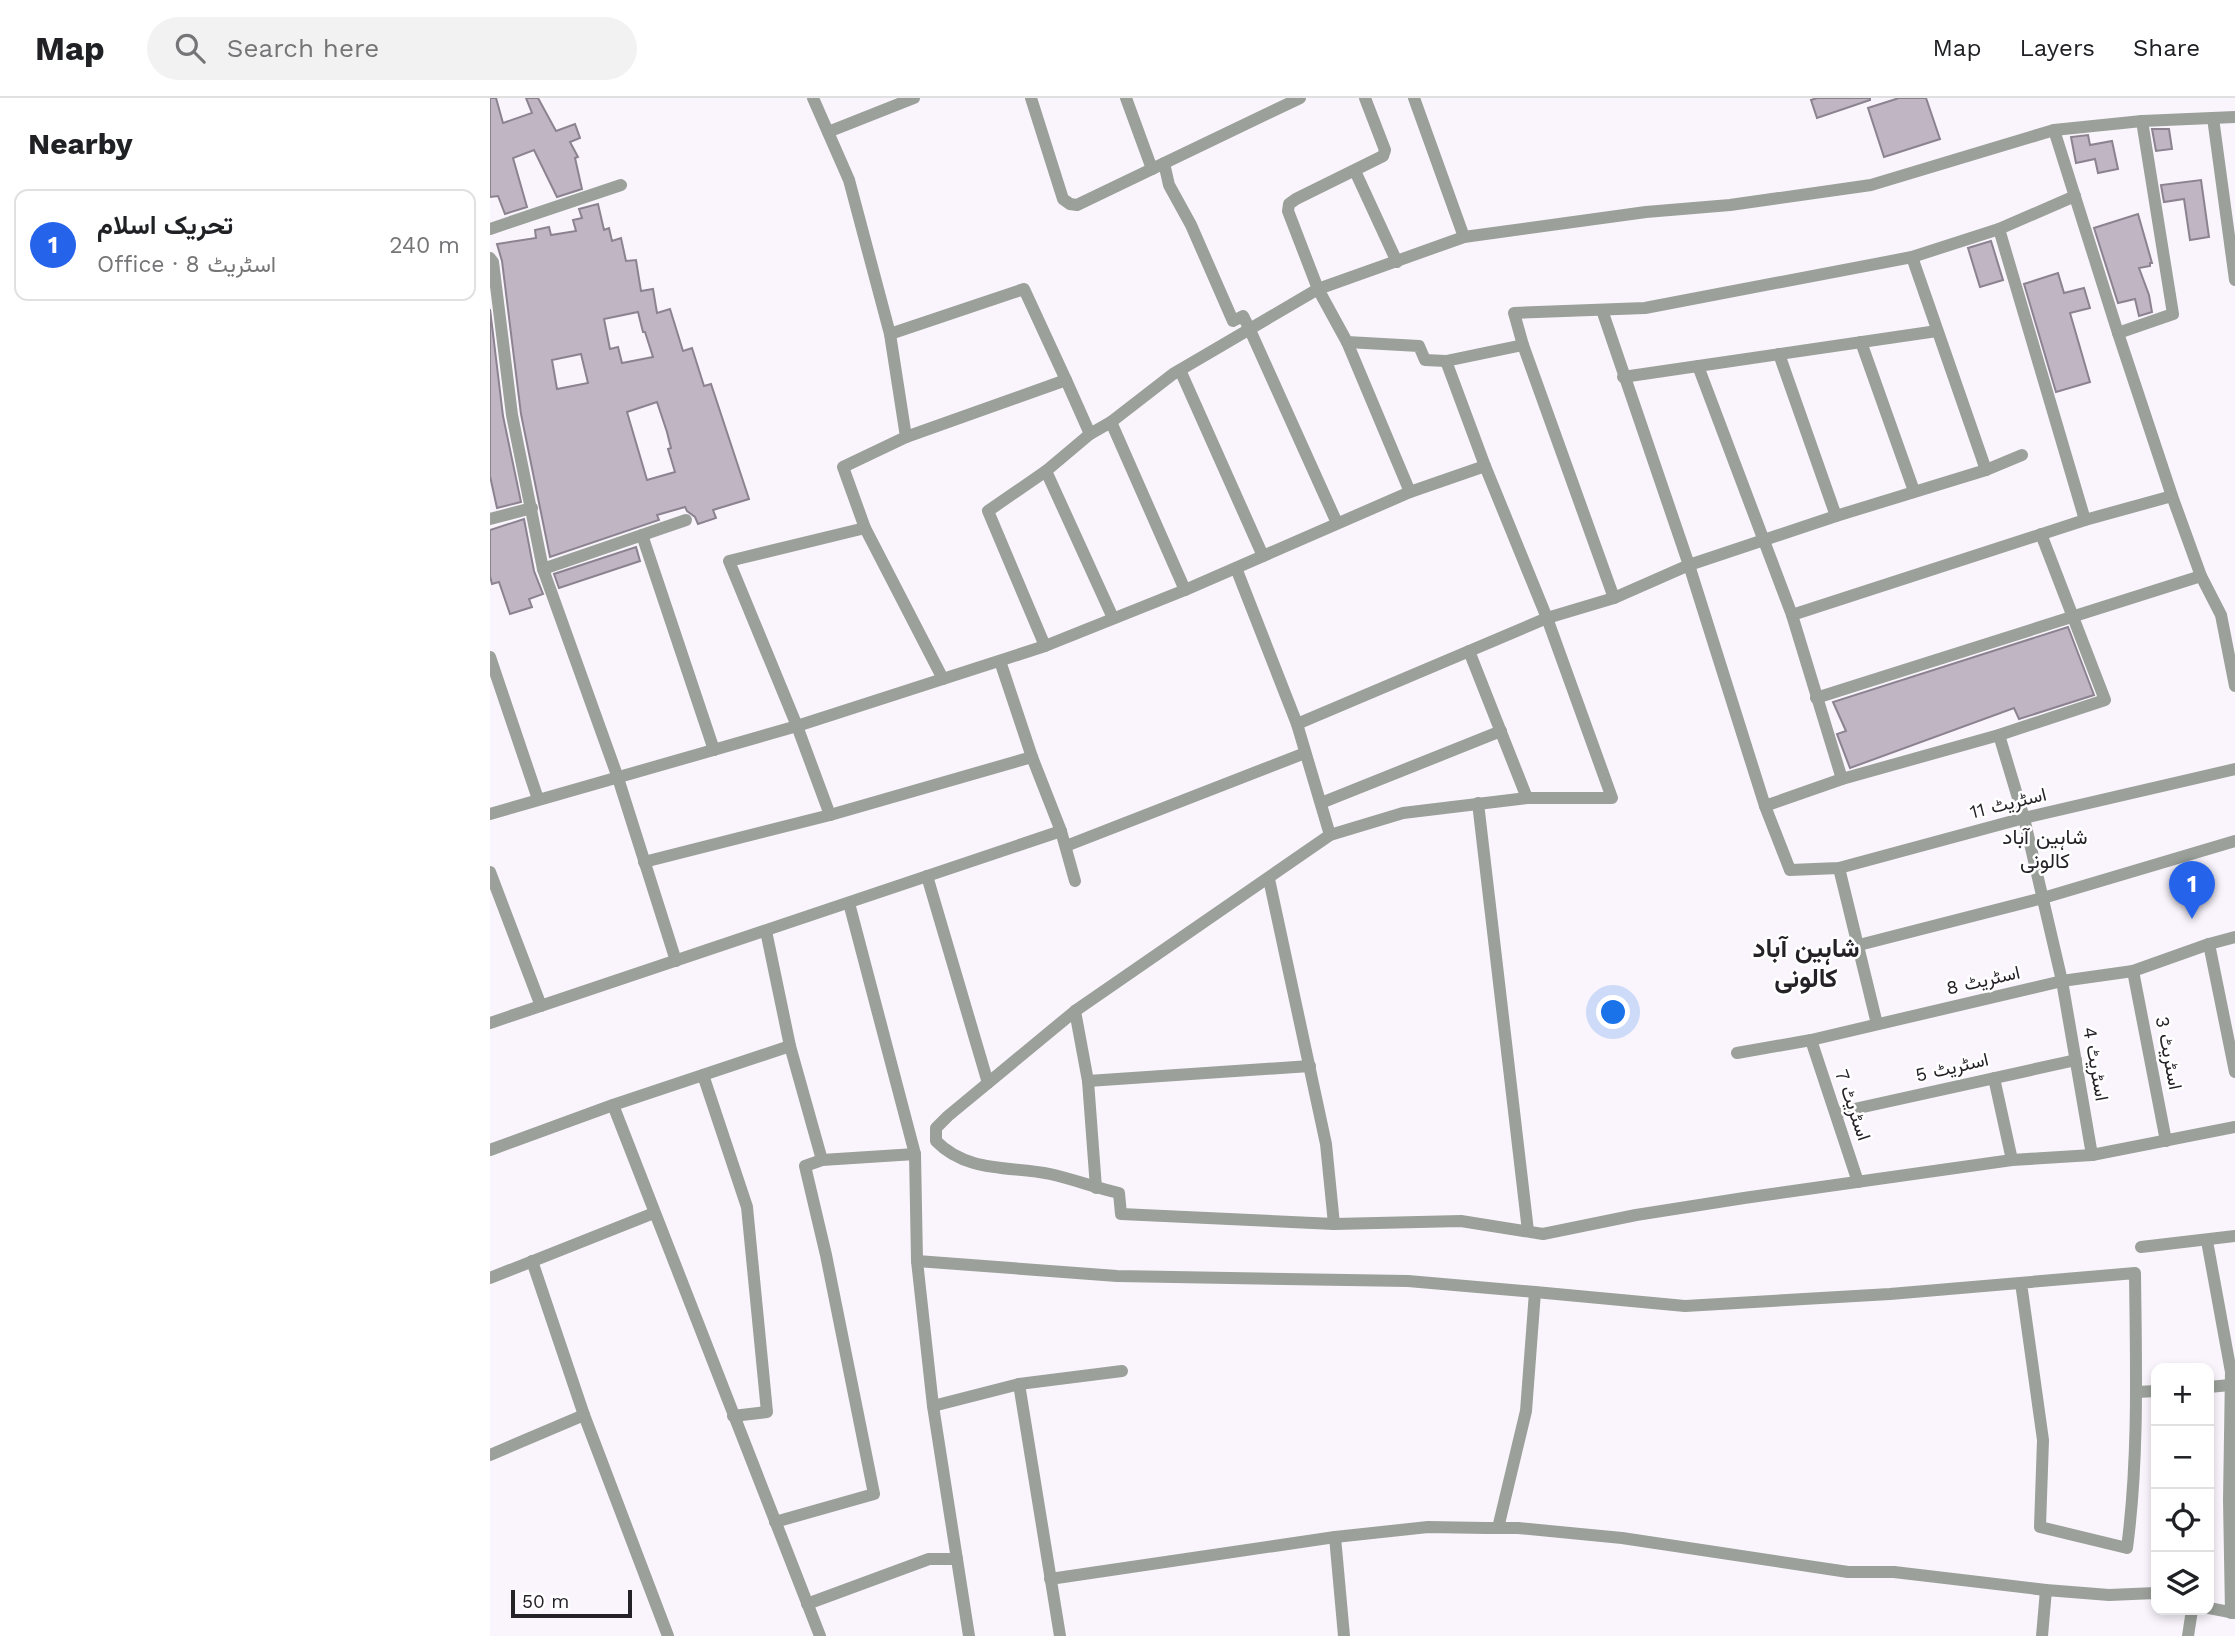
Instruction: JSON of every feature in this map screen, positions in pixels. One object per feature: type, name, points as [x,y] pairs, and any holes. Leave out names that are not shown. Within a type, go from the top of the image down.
[{"type":"street","points":[[813,98],[849,180],[890,334],[906,437]]},
{"type":"street","points":[[828,132],[914,98]]},
{"type":"street","points":[[1031,98],[1063,199],[1077,205],[1300,98]]},
{"type":"street","points":[[1126,98],[1152,169]]},
{"type":"street","points":[[1365,98],[1385,150],[1383,156],[1378,161],[1296,199],[1289,204],[1288,211],[1318,289],[1347,342],[1410,492]]},
{"type":"street","points":[[1414,98],[1464,237]]},
{"type":"street","points":[[1045,646],[988,511],[1180,370],[1318,289],[1464,237],[1646,212],[1730,205],[1871,184],[2054,130],[2141,121],[2235,117]]},
{"type":"street","points":[[2213,118],[2235,280]]},
{"type":"street","points":[[2118,333],[2173,314],[2141,121]]},
{"type":"street","points":[[2054,130],[2172,496],[2201,576],[2221,615],[2235,686]]},
{"type":"street","points":[[1164,163],[1169,185],[1191,225],[1233,321],[1243,316],[1337,523]]},
{"type":"street","points":[[1355,171],[1397,262]]},
{"type":"street","points":[[490,229],[621,185]]},
{"type":"street","points":[[1614,598],[1523,345],[1514,313],[1645,308],[1912,257],[1998,229],[2075,196]]},
{"type":"street","points":[[1998,229],[2085,520]]},
{"type":"street","points":[[1912,257],[1986,470]]},
{"type":"street","points":[[490,258],[493,262],[512,415],[543,569],[618,778],[676,961]]},
{"type":"street","points":[[890,334],[1024,289],[1090,434]]},
{"type":"street","points":[[1601,310],[1689,565],[1765,806],[1842,779],[1999,735],[2105,700],[2041,534]]},
{"type":"street","points":[[1623,377],[1937,331]]},
{"type":"street","points":[[1347,342],[1419,346],[1425,360],[1446,361],[1523,345]]},
{"type":"street","points":[[1861,342],[1914,491]]},
{"type":"street","points":[[1779,354],[1836,516]]},
{"type":"street","points":[[1446,361],[1485,466],[1547,618],[1612,798],[1527,798],[1478,803],[1403,813],[1331,835],[1075,1011],[936,1128],[936,1141],[944,1149],[986,1168],[1050,1174],[1119,1193],[1121,1214],[1334,1224],[1461,1221],[1543,1234],[1650,1212],[1858,1182],[2012,1160],[2092,1155],[2235,1127]]},
{"type":"street","points":[[1699,366],[1792,615],[1842,779]]},
{"type":"street","points":[[1180,370],[1263,556]]},
{"type":"street","points":[[943,679],[865,528],[842,467],[906,437],[1066,380]]},
{"type":"street","points":[[1111,422],[1185,590]]},
{"type":"street","points":[[1297,724],[1547,618],[1614,598],[1689,565],[1986,470],[2022,455]]},
{"type":"street","points":[[490,814],[797,726],[1045,646],[1185,590],[1410,492],[1485,466]]},
{"type":"street","points":[[1046,471],[1113,618]]},
{"type":"street","points":[[1792,615],[2085,520],[2172,496]]},
{"type":"street","points":[[490,519],[532,508]]},
{"type":"street","points":[[543,569],[686,520]]},
{"type":"street","points":[[830,815],[797,726],[729,561],[865,528]]},
{"type":"street","points":[[642,535],[714,750]]},
{"type":"street","points":[[1236,568],[1297,724],[1331,835]]},
{"type":"street","points":[[1816,698],[2201,576]]},
{"type":"street","points":[[2221,615],[2235,610]]},
{"type":"street","points":[[1469,651],[1527,798]]},
{"type":"street","points":[[490,657],[538,799]]},
{"type":"street","points":[[1000,661],[1032,757],[1061,831],[1075,881]]},
{"type":"street","points":[[1321,803],[1501,731]]},
{"type":"street","name":"اسٹریٹ 4","points":[[1999,735],[2024,818],[2062,981],[2092,1155]]},
{"type":"street","points":[[1066,846],[1305,753]]},
{"type":"street","points":[[644,862],[830,815],[1032,757]]},
{"type":"street","name":"اسٹریٹ 11","points":[[1765,806],[1790,870],[1839,868],[2024,818],[2235,769]]},
{"type":"street","points":[[1478,803],[1528,1231]]},
{"type":"street","points":[[490,1023],[1061,831]]},
{"type":"street","points":[[1859,945],[2043,898],[2235,841]]},
{"type":"street","points":[[1839,868],[1877,1024]]},
{"type":"street","points":[[490,872],[541,1006]]},
{"type":"street","points":[[927,876],[988,1083]]},
{"type":"street","points":[[1269,879],[1325,1144],[1334,1224]]},
{"type":"street","points":[[849,903],[915,1154],[917,1261],[933,1406],[969,1636]]},
{"type":"street","points":[[765,931],[790,1046],[822,1160]]},
{"type":"street","name":"اسٹریٹ 8","points":[[1737,1054],[1811,1040],[2062,981],[2133,971],[2235,937]]},
{"type":"street","points":[[2209,944],[2235,1072]]},
{"type":"street","name":"اسٹریٹ 3","points":[[2133,971],[2166,1141]]},
{"type":"street","points":[[1075,1011],[1088,1081],[1096,1188]]},
{"type":"street","name":"اسٹریٹ 7","points":[[1811,1040],[1858,1182]]},
{"type":"street","points":[[490,1150],[613,1105],[790,1046]]},
{"type":"street","name":"اسٹریٹ 5","points":[[1836,1113],[2076,1059]]},
{"type":"street","points":[[1088,1081],[1310,1066]]},
{"type":"street","points":[[703,1075],[747,1207],[767,1412],[733,1416]]},
{"type":"street","points":[[1993,1078],[2012,1160]]},
{"type":"street","points":[[613,1105],[820,1636]]},
{"type":"street","points":[[775,1522],[874,1494],[826,1255],[804,1166],[822,1160],[915,1154]]},
{"type":"street","points":[[490,1278],[654,1213]]},
{"type":"street","points":[[2141,1247],[2235,1236]]},
{"type":"street","points":[[2207,1241],[2229,1357],[2231,1385],[2233,1613],[2214,1609]]},
{"type":"street","points":[[532,1261],[584,1415],[668,1636]]},
{"type":"street","points":[[917,1261],[1117,1276],[1408,1281],[1685,1306],[1890,1294],[2135,1273],[2137,1392],[2134,1496],[2127,1548],[2039,1527],[2043,1440],[2021,1283]]},
{"type":"street","points":[[1498,1528],[1526,1411],[1535,1292]]},
{"type":"street","points":[[933,1406],[1019,1384],[1122,1371]]},
{"type":"street","points":[[1019,1384],[1060,1636]]},
{"type":"street","points":[[2214,1387],[2231,1385]]},
{"type":"street","points":[[2137,1392],[2151,1391]]},
{"type":"street","points":[[490,1455],[584,1415]]},
{"type":"street","points":[[1050,1579],[1335,1537],[1428,1527],[1498,1528],[1622,1538],[1848,1572],[1894,1572],[2109,1595],[2151,1593]]},
{"type":"street","points":[[1335,1537],[1344,1636]]},
{"type":"street","points":[[807,1604],[929,1559],[957,1559]]},
{"type":"street","points":[[2042,1636],[2046,1590]]},
{"type":"street","points":[[2188,1636],[2191,1615]]},
{"type":"building","points":[[490,98],[496,98],[503,123],[532,113],[526,98],[538,98],[556,131],[575,124],[580,138],[570,142],[578,157],[575,158],[582,189],[557,197],[534,150],[513,158],[527,207],[505,214],[498,196],[490,197]]},
{"type":"building","points":[[1899,98],[1926,98],[1940,139],[1884,157],[1868,108]]},
{"type":"building","points":[[1811,100],[1870,100],[1817,118]]},
{"type":"building","points":[[2152,129],[2169,129],[2172,149],[2156,151]]},
{"type":"building","points":[[2088,135],[2090,145],[2112,141],[2118,169],[2098,173],[2095,159],[2076,163],[2071,137]]},
{"type":"building","points":[[2201,180],[2209,237],[2190,240],[2184,199],[2164,202],[2161,185]]},
{"type":"building","points":[[598,204],[604,230],[609,228],[612,241],[621,238],[626,261],[636,260],[641,291],[653,289],[657,313],[670,309],[683,351],[692,348],[704,386],[711,384],[749,499],[713,510],[716,518],[698,524],[685,507],[657,515],[659,520],[550,557],[521,414],[502,261],[497,244],[536,238],[535,230],[549,227],[551,235],[576,231],[573,220],[582,218],[579,209]],"holes":[[[638,312],[653,357],[622,363],[618,347],[610,349],[604,319]],[[581,354],[588,383],[557,389],[552,360]],[[657,402],[667,432],[671,448],[668,449],[675,472],[647,480],[627,412]]]},
{"type":"building","points":[[2138,214],[2152,263],[2139,268],[2152,312],[2139,316],[2135,299],[2118,303],[2094,228]]},
{"type":"building","points":[[1991,241],[2003,280],[1980,287],[1968,248]]},
{"type":"building","points":[[2058,273],[2064,293],[2084,288],[2090,308],[2070,313],[2090,382],[2056,392],[2024,284]]},
{"type":"building","points":[[490,309],[503,416],[521,502],[497,508],[490,476]]},
{"type":"building","points":[[524,519],[534,571],[543,594],[529,599],[532,607],[510,614],[499,582],[492,584],[490,576],[490,530]]},
{"type":"building","points":[[636,547],[640,561],[559,588],[554,574]]},
{"type":"building","points":[[2068,627],[2094,695],[2019,719],[2014,708],[1850,768],[1837,734],[1846,731],[1833,702]]},
{"type":"place","name":"تحریک اسلام","points":[[2192,919]]},
{"type":"district","name":"شاہین آباد کالونی","points":[[2045,848]]},
{"type":"district","name":"شاہین آباد کالونی","points":[[1806,963]]}]
